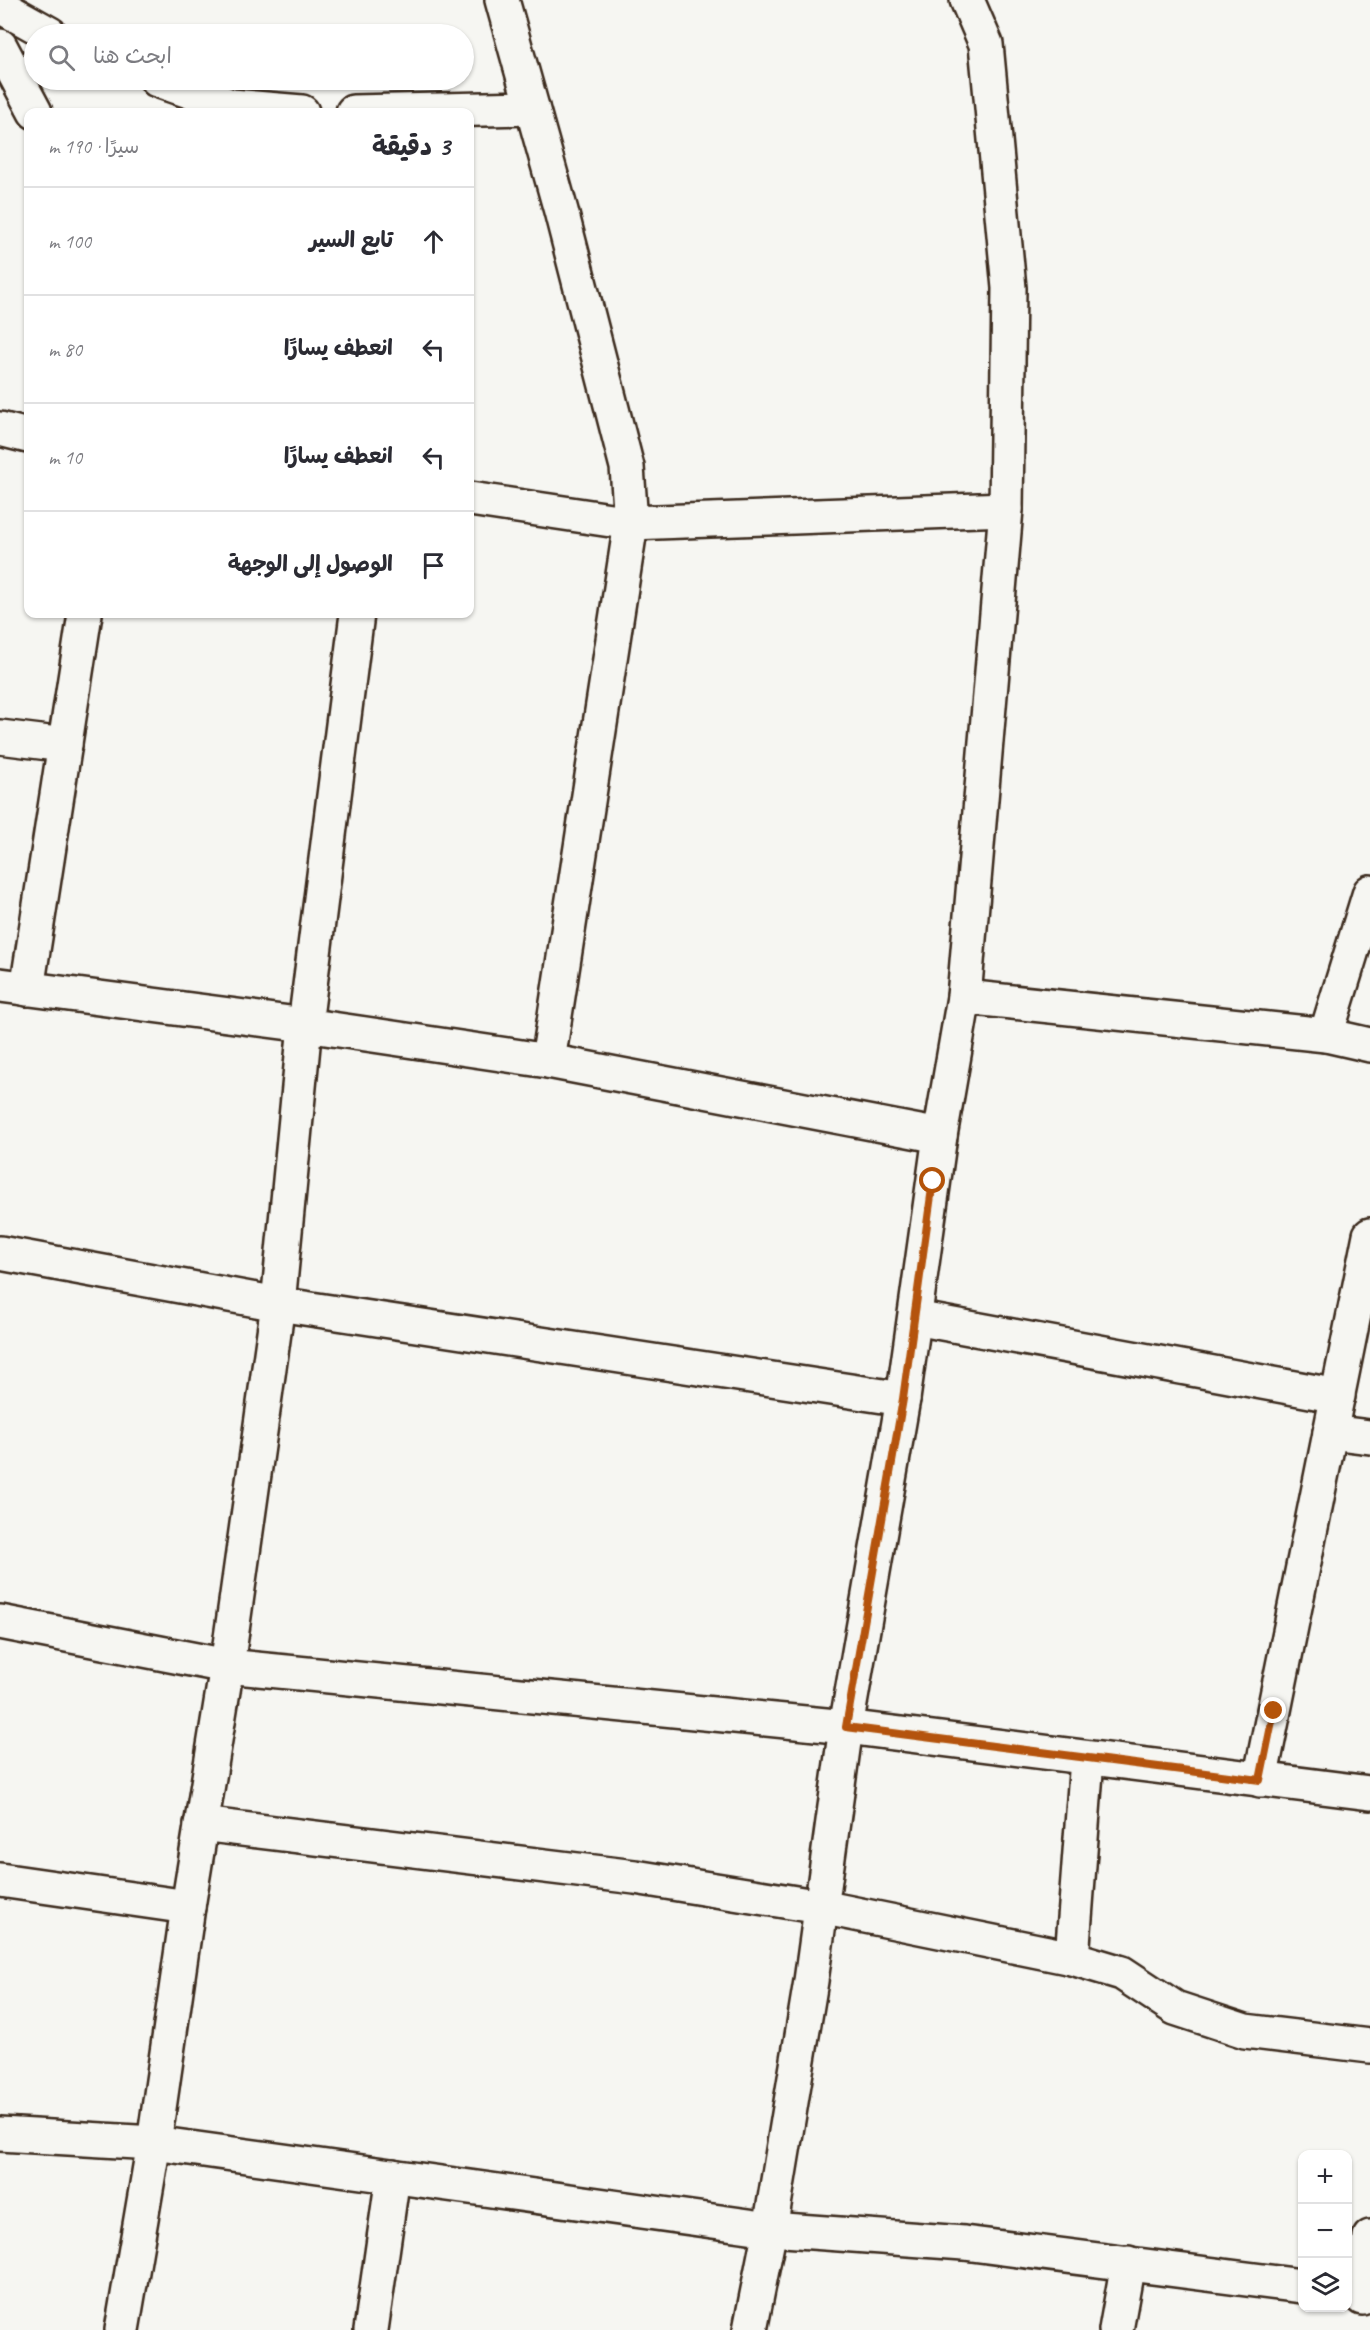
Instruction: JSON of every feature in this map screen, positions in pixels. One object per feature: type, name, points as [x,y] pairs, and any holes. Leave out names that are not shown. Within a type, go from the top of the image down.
[{"type":"street","points":[[502,0],[627,467],[631,524],[548,1061]]},
{"type":"street","points":[[750,2330],[770,2229],[812,1982],[846,1727],[903,1399],[940,1136],[964,997],[1006,509],[1009,288],[986,44],[967,0]]},
{"type":"street","points":[[0,6],[32,24]]},
{"type":"street","points":[[0,46],[33,108]]},
{"type":"street","points":[[186,90],[232,106],[255,108]]},
{"type":"street","points":[[474,109],[532,108]]},
{"type":"street","points":[[0,429],[24,435]]},
{"type":"street","points":[[474,500],[631,524],[1006,509]]},
{"type":"street","points":[[85,618],[65,745],[14,987],[304,1025],[548,1061],[940,1136]]},
{"type":"street","points":[[122,2330],[154,2143],[188,1907],[227,1666],[278,1304],[304,1025],[356,618]]},
{"type":"street","points":[[0,737],[65,745]]},
{"type":"street","points":[[1326,1035],[1370,892]]},
{"type":"street","points":[[964,997],[1326,1035],[1370,1045]]},
{"type":"street","points":[[1260,1780],[1370,1235]]},
{"type":"street","points":[[0,1253],[278,1304],[903,1399]]},
{"type":"street","points":[[915,1318],[1338,1396]]},
{"type":"street","points":[[1330,1432],[1370,1437]]},
{"type":"street","points":[[0,1622],[227,1666],[846,1727],[1370,1793]]},
{"type":"street","points":[[1072,1958],[1087,1759]]},
{"type":"street","points":[[201,1824],[635,1876],[821,1907],[1072,1958],[1122,1973],[1175,2008],[1245,2031],[1370,2046]]},
{"type":"street","points":[[0,1880],[188,1907]]},
{"type":"street","points":[[0,2134],[154,2143],[770,2229],[964,2242],[1298,2285]]},
{"type":"street","points":[[371,2330],[393,2176]]},
{"type":"street","points":[[1360,2297],[1370,2237]]},
{"type":"street","points":[[1116,2330],[1128,2264]]},
{"type":"route","points":[[933,1181],[903,1399],[846,1727],[1260,1780],[1274,1711]]}]
